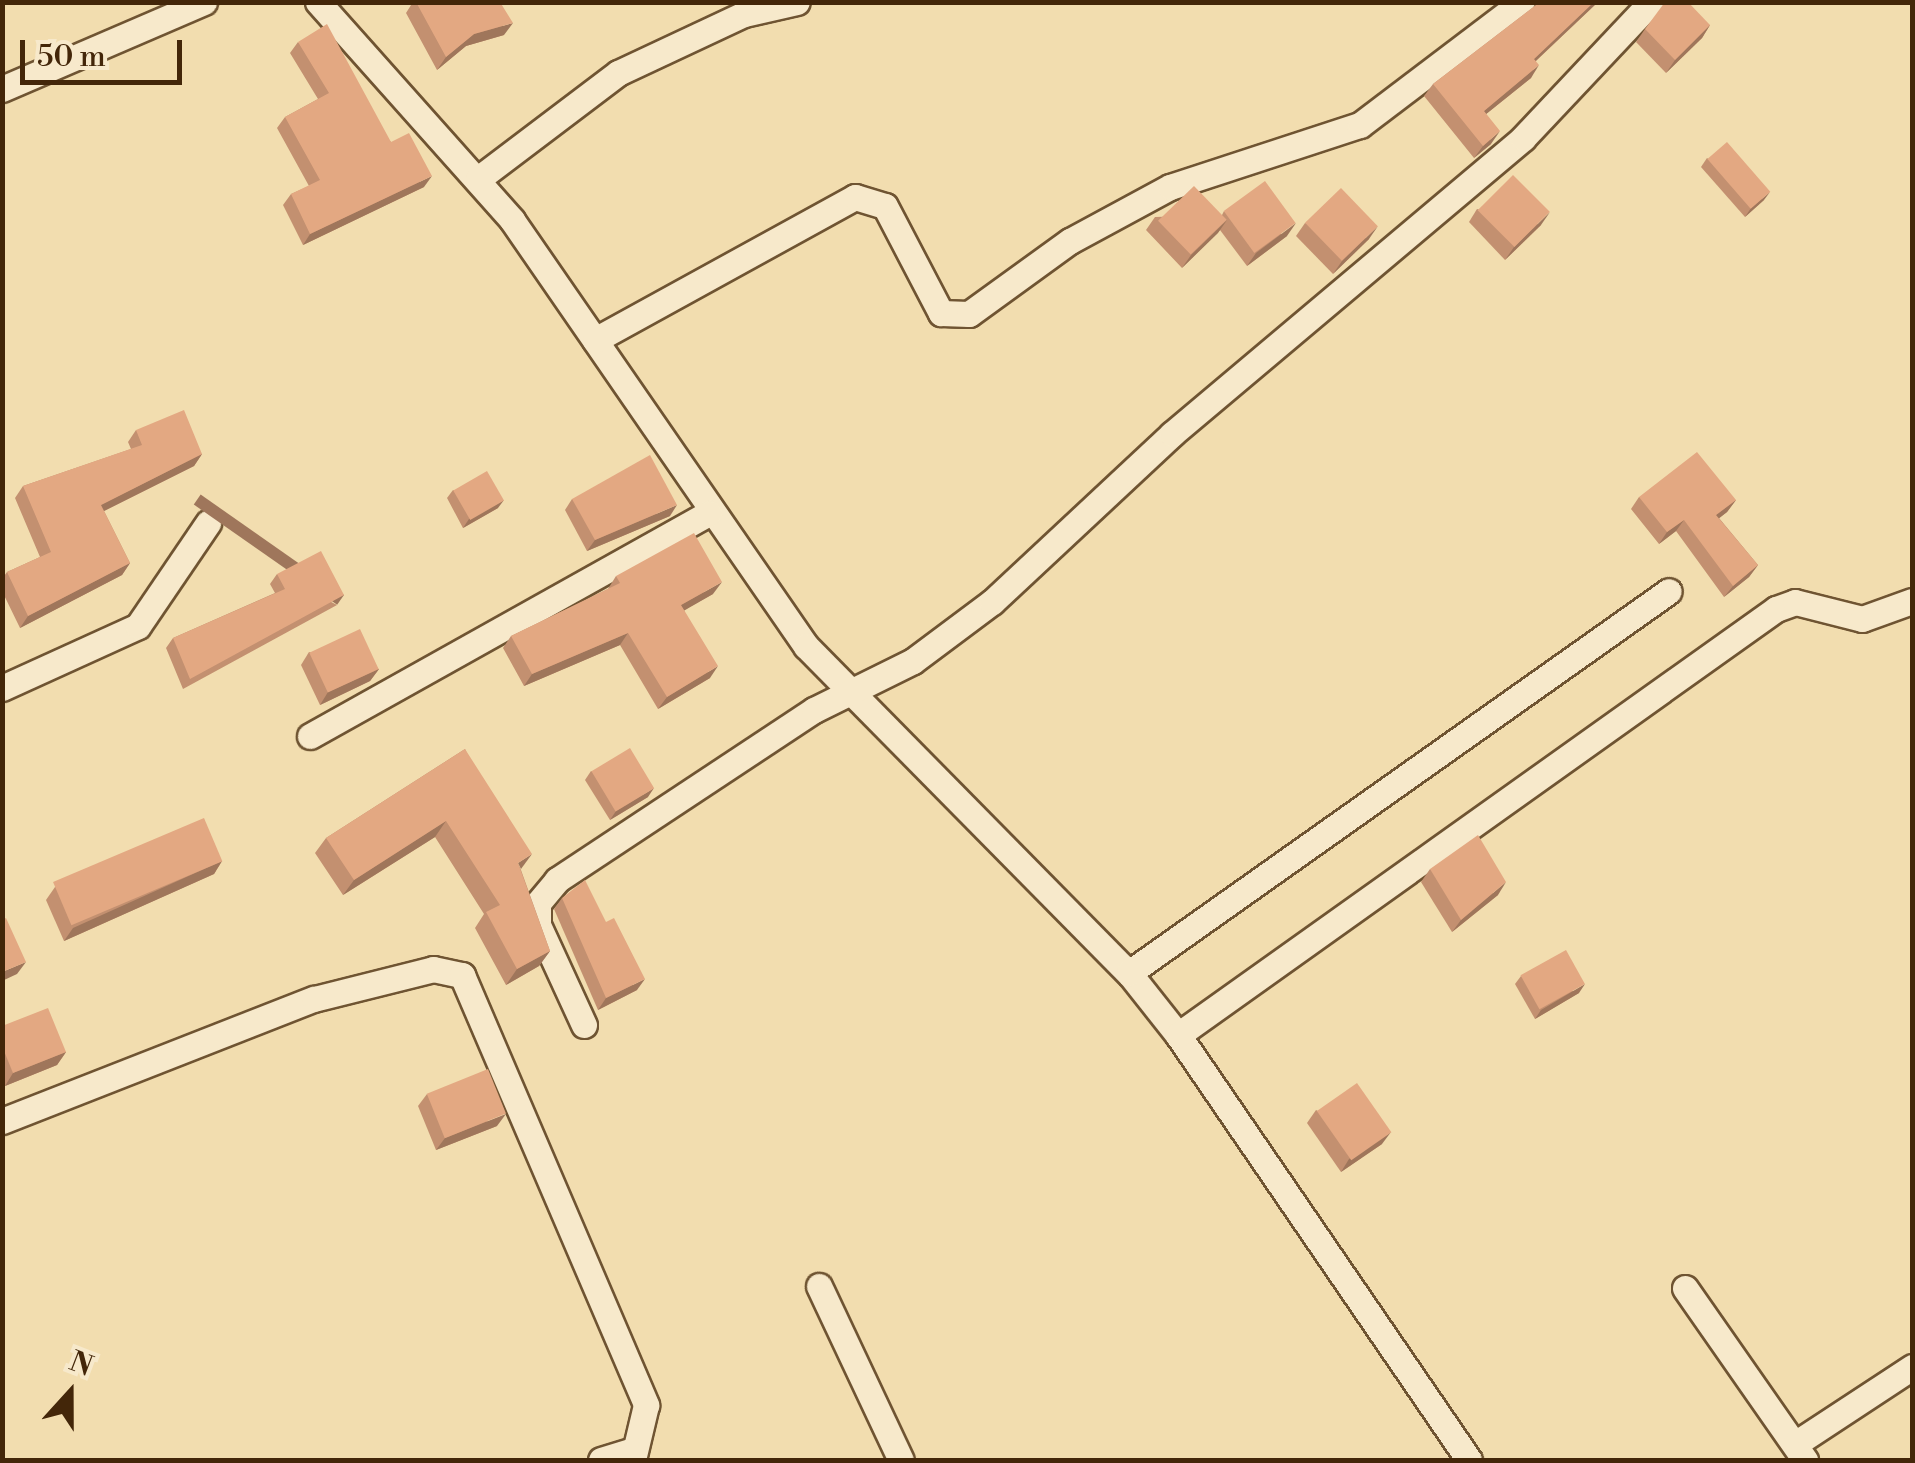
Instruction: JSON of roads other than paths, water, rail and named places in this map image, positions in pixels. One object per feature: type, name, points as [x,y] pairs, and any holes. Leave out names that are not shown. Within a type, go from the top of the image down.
[{"type":"street","points":[[2,89],[204,2]]},
{"type":"street","points":[[318,2],[478,178],[596,340],[710,513],[853,696],[1130,974],[1178,1035],[1468,1460]]},
{"type":"street","points":[[478,178],[618,73],[744,14],[797,2]]},
{"type":"street","points":[[596,340],[855,198],[885,206],[940,313],[969,314],[1070,242],[1170,187],[1360,124],[1522,2]]},
{"type":"street","points":[[584,1025],[538,925],[547,892],[814,710],[853,696],[992,602],[1222,390],[1523,138],[1652,2]]},
{"type":"street","points":[[310,736],[710,513]]},
{"type":"street","points":[[2,688],[138,626],[208,523]]},
{"type":"street","points":[[1130,974],[1669,591]]},
{"type":"street","points":[[1178,1035],[1776,609],[1795,602],[1862,619],[1912,602]]},
{"type":"street","points":[[2,1121],[314,999],[433,969],[462,975],[646,1405],[634,1455],[601,1460]]},
{"type":"street","points":[[819,1286],[901,1460]]},
{"type":"street","points":[[1686,1288],[1800,1452],[1912,1367]]}]
